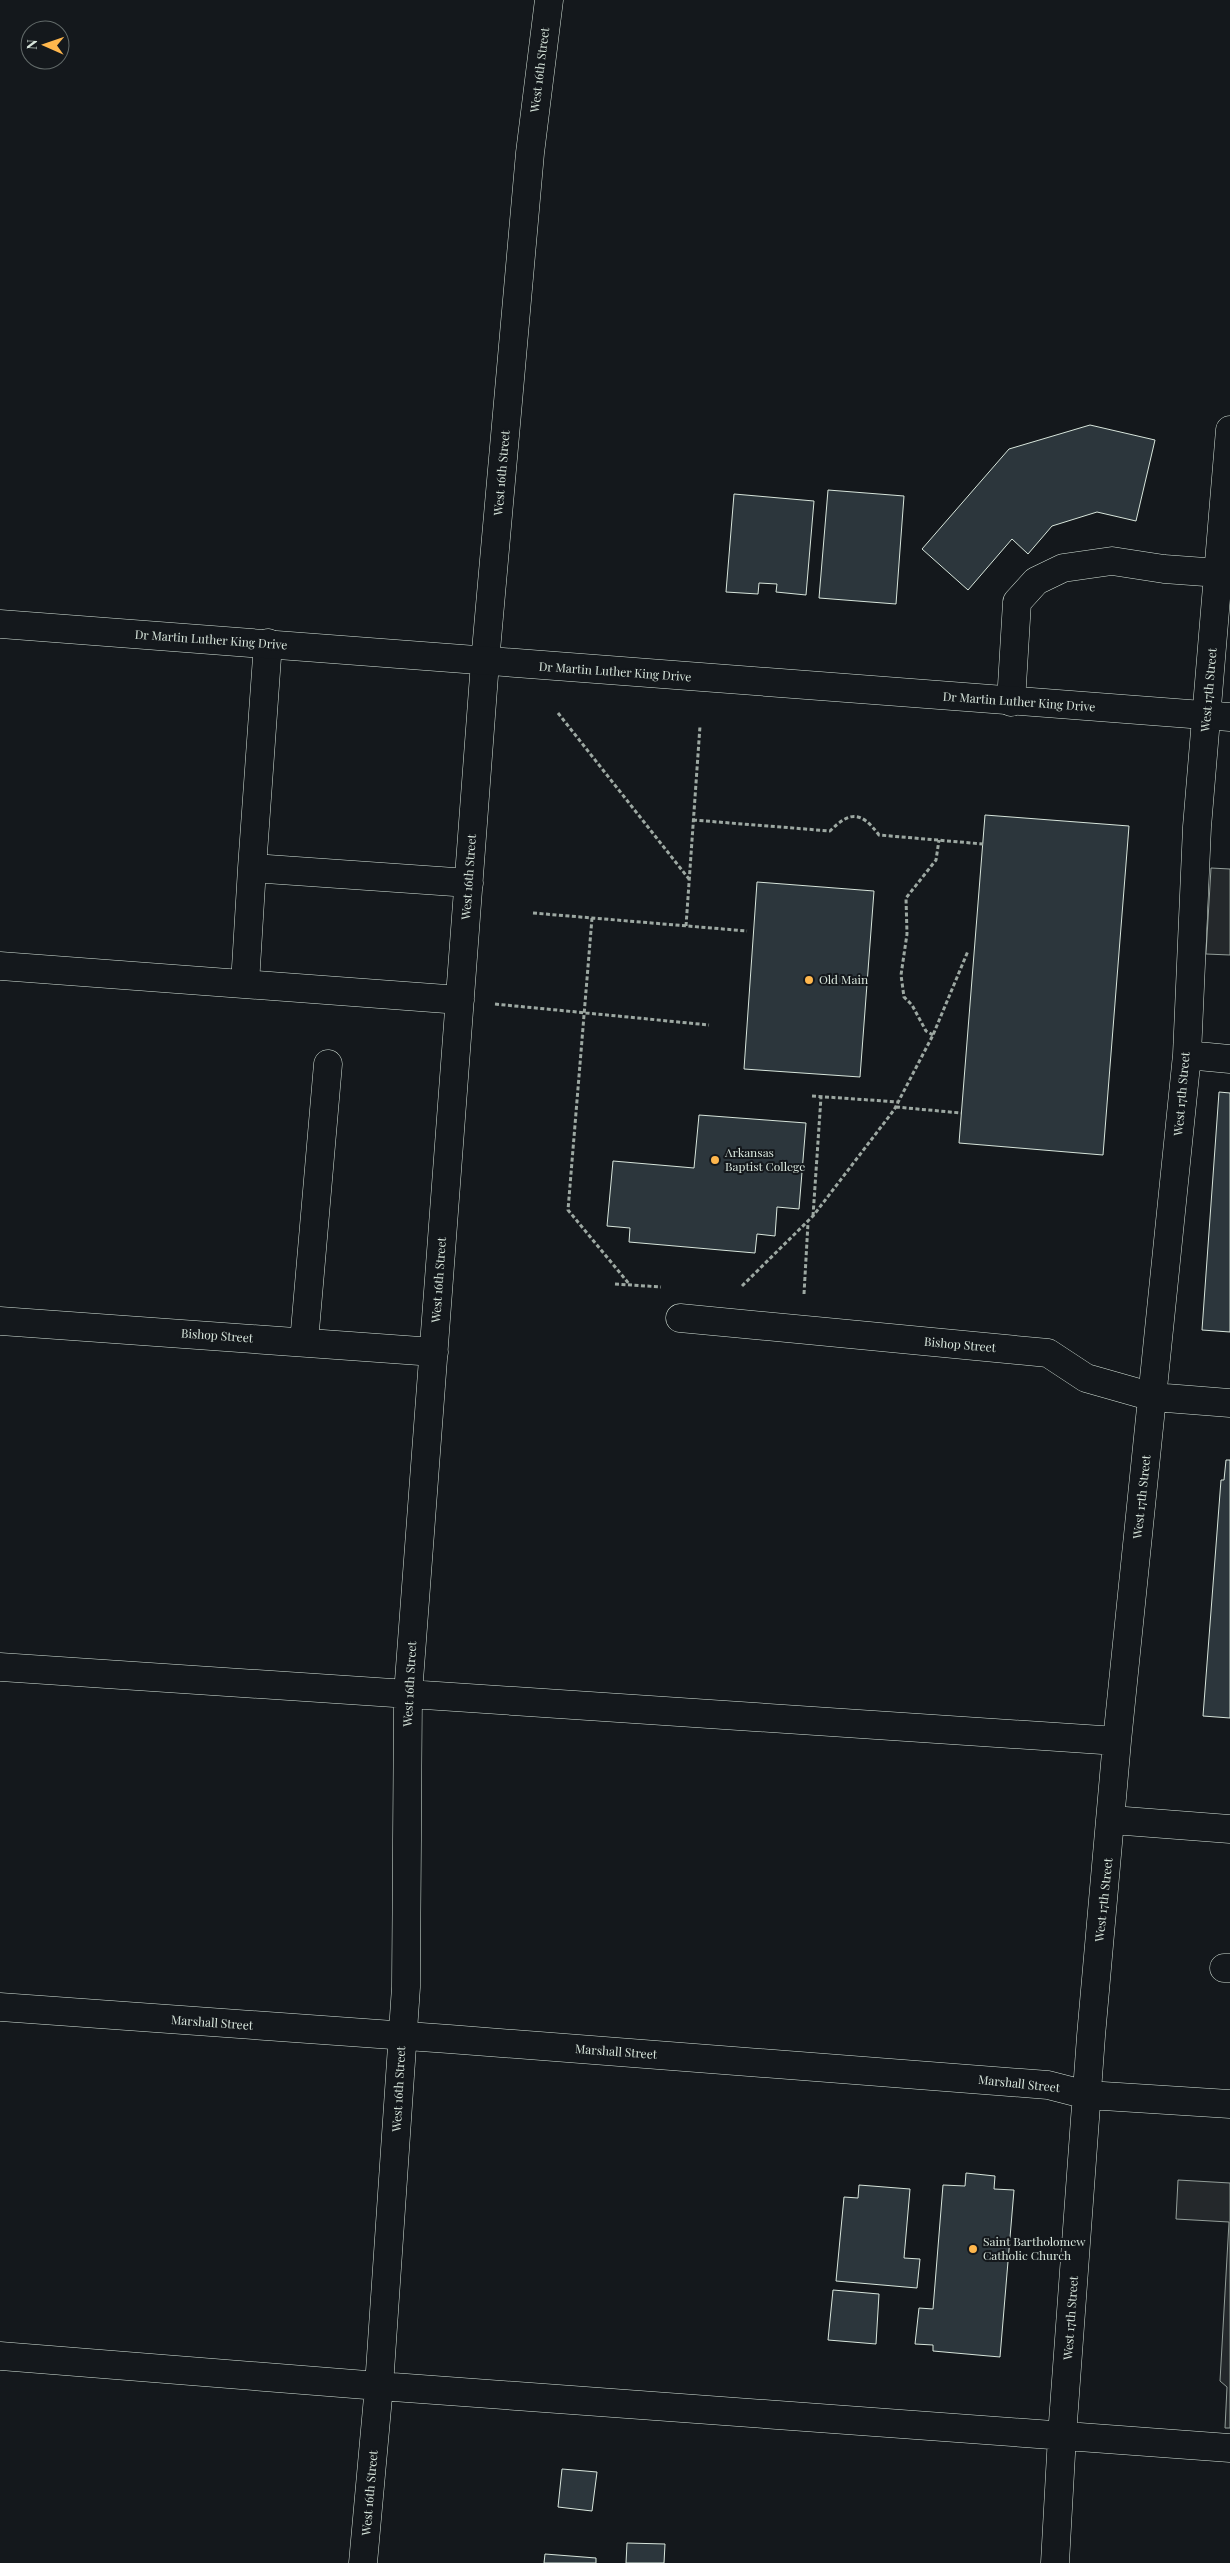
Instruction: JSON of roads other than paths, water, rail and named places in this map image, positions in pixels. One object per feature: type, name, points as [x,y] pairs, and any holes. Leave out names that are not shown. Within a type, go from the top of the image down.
[{"type":"street","name":"West 16th Street","points":[[364,2563],[379,2386],[406,1987],[408,1694],[485,662],[530,153],[549,0]]},
{"type":"street","name":"West 17th Street","points":[[1056,2563],[1062,2436],[1086,2095],[1112,1820],[1117,1741],[1187,1055],[1197,827],[1218,716],[1219,573],[1230,430]]},
{"type":"street","points":[[1011,702],[1017,602],[1036,581],[1063,568],[1112,561],[1164,569],[1219,573]]},
{"type":"street","name":"Dr Martin Luther King Drive","points":[[0,624],[1011,702],[1218,716]]},
{"type":"street","points":[[245,984],[268,644]]},
{"type":"street","points":[[252,868],[469,883]]},
{"type":"street","points":[[0,966],[460,1000]]},
{"type":"street","points":[[1187,1055],[1230,1059]]},
{"type":"street","points":[[304,1342],[328,1064]]},
{"type":"street","name":"Bishop Street","points":[[680,1318],[1048,1353],[1086,1378],[1153,1397],[1230,1403]]},
{"type":"street","name":"Bishop Street","points":[[0,1321],[434,1352]]},
{"type":"street","points":[[0,1667],[1117,1741]]},
{"type":"street","points":[[1112,1820],[1230,1829]]},
{"type":"street","name":"Marshall Street","points":[[0,2007],[402,2035],[1048,2085],[1086,2095],[1230,2104]]},
{"type":"street","points":[[0,2356],[379,2386],[1230,2448]]},
{"type":"place","name":"Old Main","points":[[809,980]]},
{"type":"place","name":"Arkansas Baptist College","points":[[715,1160]]},
{"type":"place","name":"Saint Bartholomew Catholic Church","points":[[973,2249]]}]
